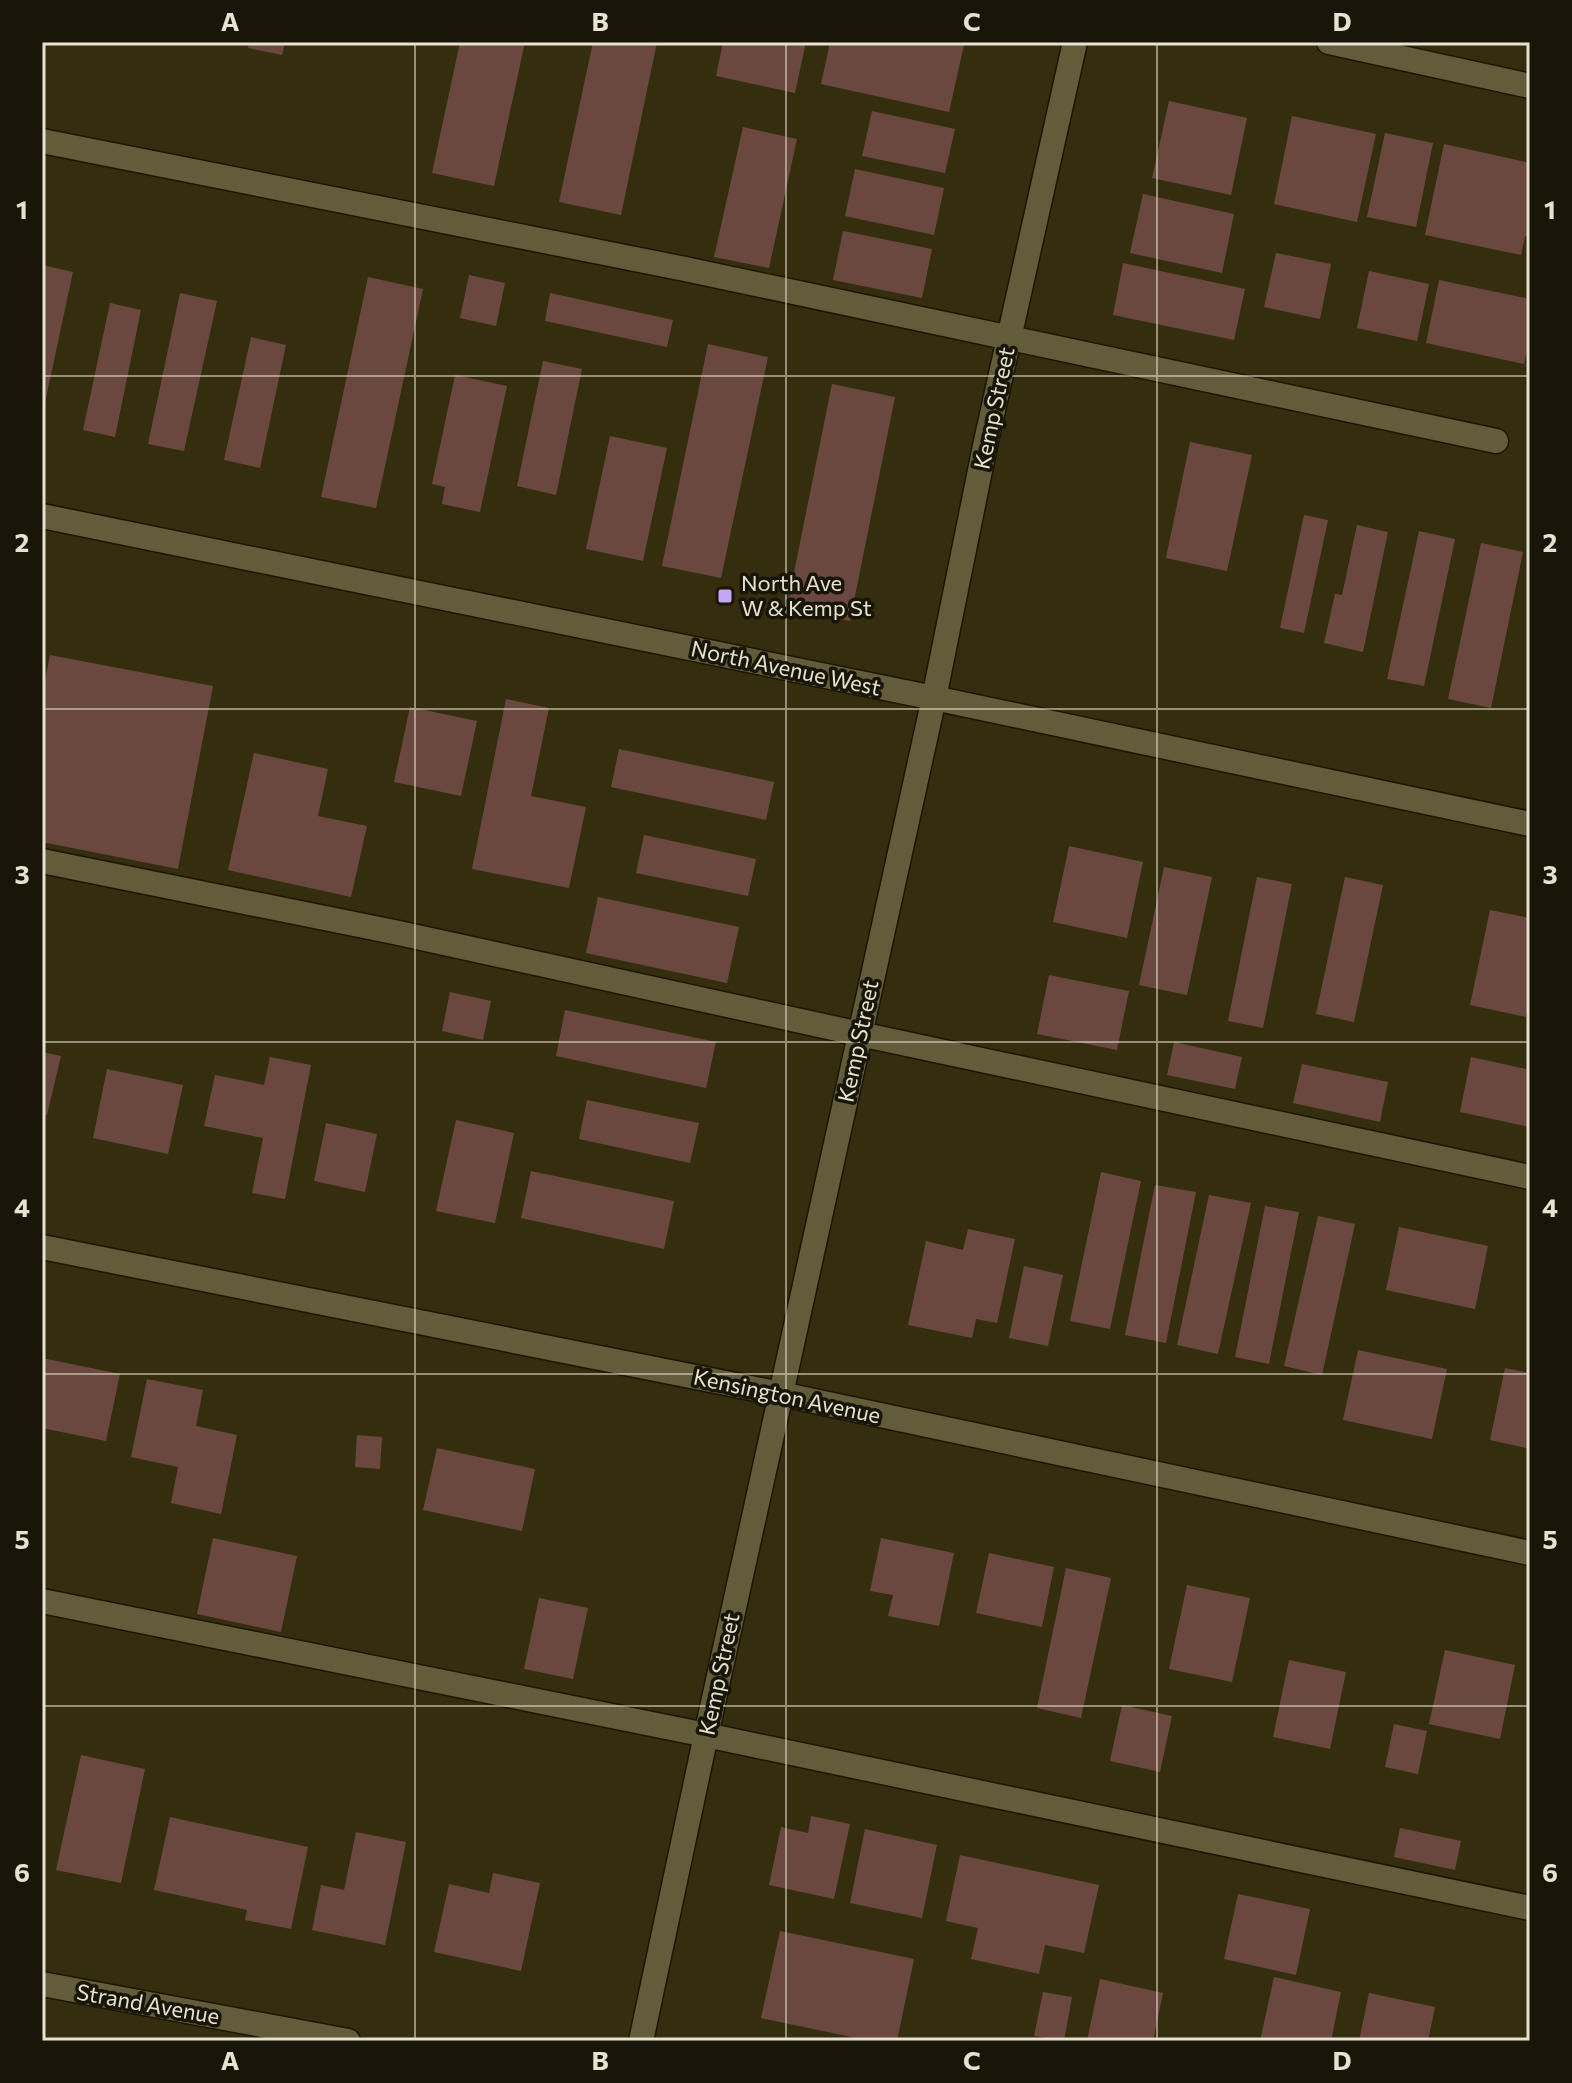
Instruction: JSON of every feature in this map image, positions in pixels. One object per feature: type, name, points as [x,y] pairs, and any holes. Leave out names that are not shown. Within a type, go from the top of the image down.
[{"type":"street","name":"Kemp Street","points":[[641,2041],[1075,42]]},
{"type":"street","points":[[1329,42],[1530,86]]},
{"type":"street","points":[[42,141],[685,269],[1496,441]]},
{"type":"street","name":"North Avenue West","points":[[42,516],[934,698],[1530,824]]},
{"type":"street","points":[[42,861],[394,932],[1530,1177]]},
{"type":"street","name":"Kensington Avenue","points":[[42,1247],[781,1394],[1530,1553]]},
{"type":"street","points":[[42,1601],[706,1735],[1530,1908]]},
{"type":"street","name":"Strand Avenue","points":[[42,1984],[348,2041]]},
{"type":"building","points":[[249,42],[285,42],[282,55],[248,48]]},
{"type":"building","points":[[460,42],[525,42],[494,186],[432,173]]},
{"type":"building","points":[[593,42],[657,42],[621,215],[559,202]]},
{"type":"building","points":[[723,42],[806,42],[795,93],[716,76]]},
{"type":"building","points":[[830,42],[951,42],[964,45],[949,112],[821,84]]},
{"type":"building","points":[[1169,101],[1247,118],[1231,195],[1152,178]]},
{"type":"building","points":[[872,111],[955,129],[945,173],[862,156]]},
{"type":"building","points":[[1292,116],[1376,134],[1357,222],[1274,204]]},
{"type":"building","points":[[743,127],[797,139],[769,268],[714,257]]},
{"type":"building","points":[[1385,133],[1433,143],[1416,227],[1367,217]]},
{"type":"building","points":[[1444,144],[1530,163],[1530,237],[1525,236],[1521,255],[1425,235]]},
{"type":"building","points":[[855,169],[944,188],[934,235],[845,216]]},
{"type":"building","points":[[1143,194],[1234,214],[1222,273],[1130,253]]},
{"type":"building","points":[[843,231],[932,249],[922,298],[833,280]]},
{"type":"building","points":[[1276,253],[1331,264],[1320,319],[1264,307]]},
{"type":"building","points":[[1123,263],[1245,289],[1234,340],[1113,315]]},
{"type":"building","points":[[42,265],[73,272],[43,412],[42,412]]},
{"type":"building","points":[[1369,271],[1429,284],[1417,341],[1357,328]]},
{"type":"building","points":[[469,275],[505,283],[496,326],[460,318]]},
{"type":"building","points":[[368,277],[423,289],[376,508],[321,497]]},
{"type":"building","points":[[1439,280],[1530,299],[1530,337],[1524,364],[1426,343]]},
{"type":"building","points":[[180,293],[217,301],[184,451],[148,444]]},
{"type":"building","points":[[550,293],[673,320],[667,347],[545,321]]},
{"type":"building","points":[[110,303],[141,310],[115,437],[83,430]]},
{"type":"building","points":[[251,337],[286,345],[260,468],[224,460]]},
{"type":"building","points":[[708,344],[768,357],[721,578],[662,566]]},
{"type":"building","points":[[543,361],[582,369],[556,495],[517,486]]},
{"type":"building","points":[[455,375],[507,386],[480,512],[442,504],[445,487],[432,484]]},
{"type":"building","points":[[832,384],[895,397],[850,621],[787,607]]},
{"type":"building","points":[[610,436],[667,448],[643,561],[586,549]]},
{"type":"building","points":[[1190,442],[1252,455],[1227,571],[1166,558]]},
{"type":"building","points":[[1304,515],[1328,520],[1304,633],[1280,628]]},
{"type":"building","points":[[1357,525],[1388,532],[1363,652],[1324,643],[1335,594],[1342,595]]},
{"type":"building","points":[[1419,531],[1455,539],[1424,686],[1387,679]]},
{"type":"building","points":[[1481,543],[1523,552],[1491,708],[1448,699]]},
{"type":"building","points":[[50,655],[213,686],[178,869],[42,842],[42,696]]},
{"type":"building","points":[[506,699],[549,708],[531,796],[586,807],[569,888],[472,869]]},
{"type":"building","points":[[410,707],[477,721],[461,796],[394,782]]},
{"type":"building","points":[[619,749],[774,782],[766,820],[611,787]]},
{"type":"building","points":[[254,753],[328,769],[318,816],[367,826],[351,897],[228,870]]},
{"type":"building","points":[[644,835],[756,859],[748,896],[636,873]]},
{"type":"building","points":[[1069,846],[1143,862],[1127,938],[1053,922]]},
{"type":"building","points":[[1164,867],[1212,877],[1187,995],[1139,985]]},
{"type":"building","points":[[1257,877],[1292,884],[1263,1028],[1228,1021]]},
{"type":"building","points":[[1345,877],[1383,885],[1354,1022],[1316,1014]]},
{"type":"building","points":[[598,897],[739,927],[727,983],[586,953]]},
{"type":"building","points":[[1490,910],[1530,918],[1530,998],[1526,1017],[1470,1005]]},
{"type":"building","points":[[1049,975],[1129,991],[1117,1050],[1037,1034]]},
{"type":"building","points":[[450,992],[491,1001],[483,1040],[442,1031]]},
{"type":"building","points":[[565,1010],[716,1042],[706,1088],[556,1056]]},
{"type":"building","points":[[1174,1042],[1242,1057],[1235,1089],[1167,1075]]},
{"type":"building","points":[[42,1052],[61,1056],[47,1115],[42,1114]]},
{"type":"building","points":[[270,1057],[311,1065],[285,1199],[252,1193],[263,1138],[204,1126],[215,1075],[264,1085]]},
{"type":"building","points":[[1471,1057],[1530,1070],[1530,1127],[1460,1112]]},
{"type":"building","points":[[1302,1064],[1388,1082],[1380,1122],[1293,1103]]},
{"type":"building","points":[[107,1069],[183,1085],[168,1154],[93,1138]]},
{"type":"building","points":[[587,1100],[699,1123],[690,1163],[579,1139]]},
{"type":"building","points":[[456,1120],[514,1133],[495,1223],[436,1211]]},
{"type":"building","points":[[326,1123],[377,1134],[365,1192],[314,1181]]},
{"type":"building","points":[[531,1171],[674,1201],[664,1249],[521,1218]]},
{"type":"building","points":[[1101,1172],[1141,1181],[1110,1329],[1070,1321]]},
{"type":"building","points":[[1155,1185],[1196,1192],[1166,1343],[1125,1335]]},
{"type":"building","points":[[1209,1195],[1251,1203],[1218,1354],[1177,1345]]},
{"type":"building","points":[[1265,1206],[1299,1212],[1269,1364],[1235,1357]]},
{"type":"building","points":[[1318,1216],[1355,1224],[1322,1375],[1284,1366]]},
{"type":"building","points":[[1399,1227],[1488,1246],[1475,1309],[1386,1290]]},
{"type":"building","points":[[968,1229],[1015,1239],[997,1323],[976,1319],[972,1338],[908,1325],[926,1241],[963,1250]]},
{"type":"building","points":[[1024,1266],[1063,1275],[1048,1346],[1009,1338]]},
{"type":"building","points":[[1358,1350],[1447,1369],[1432,1439],[1343,1420]]},
{"type":"building","points":[[42,1358],[120,1374],[106,1441],[42,1428]]},
{"type":"building","points":[[1505,1368],[1530,1373],[1530,1449],[1490,1440]]},
{"type":"building","points":[[147,1379],[203,1390],[196,1426],[237,1435],[221,1514],[171,1503],[178,1467],[131,1457]]},
{"type":"building","points":[[357,1435],[382,1437],[380,1469],[355,1467]]},
{"type":"building","points":[[437,1448],[535,1469],[522,1531],[423,1510]]},
{"type":"building","points":[[213,1538],[297,1556],[281,1632],[197,1614]]},
{"type":"building","points":[[881,1538],[954,1553],[939,1626],[888,1616],[893,1595],[870,1591]]},
{"type":"building","points":[[989,1553],[1054,1567],[1042,1627],[976,1613]]},
{"type":"building","points":[[1066,1568],[1111,1578],[1081,1718],[1037,1708]]},
{"type":"building","points":[[1187,1585],[1250,1598],[1232,1682],[1169,1669]]},
{"type":"building","points":[[539,1598],[588,1608],[573,1679],[524,1669]]},
{"type":"building","points":[[1445,1650],[1515,1665],[1500,1739],[1429,1724]]},
{"type":"building","points":[[1289,1660],[1346,1672],[1330,1749],[1273,1737]]},
{"type":"building","points":[[1122,1705],[1172,1716],[1160,1772],[1110,1761]]},
{"type":"building","points":[[1394,1724],[1427,1731],[1418,1774],[1385,1767]]},
{"type":"building","points":[[81,1755],[145,1769],[121,1883],[56,1870]]},
{"type":"building","points":[[811,1816],[850,1824],[834,1899],[769,1885],[781,1827],[808,1833]]},
{"type":"building","points":[[170,1817],[308,1847],[291,1929],[245,1920],[247,1910],[154,1890]]},
{"type":"building","points":[[1400,1828],[1461,1841],[1455,1870],[1394,1857]]},
{"type":"building","points":[[865,1829],[937,1845],[922,1918],[850,1903]]},
{"type":"building","points":[[356,1832],[406,1842],[385,1945],[312,1930],[321,1885],[344,1890]]},
{"type":"building","points":[[960,1855],[1099,1885],[1084,1953],[1045,1945],[1039,1974],[971,1959],[978,1928],[946,1921]]},
{"type":"building","points":[[493,1873],[540,1883],[521,1971],[434,1952],[449,1884],[489,1893]]},
{"type":"building","points":[[1238,1894],[1310,1909],[1296,1975],[1224,1959]]},
{"type":"building","points":[[780,1931],[914,1959],[897,2041],[870,2041],[761,2018]]},
{"type":"building","points":[[1274,1977],[1341,1992],[1331,2041],[1260,2041]]},
{"type":"building","points":[[1100,1979],[1163,1993],[1153,2041],[1087,2041]]},
{"type":"building","points":[[1043,1992],[1072,1997],[1064,2041],[1034,2036]]},
{"type":"building","points":[[1369,1993],[1435,2007],[1428,2041],[1359,2041]]},
{"type":"place","name":"North Ave W & Kemp St","points":[[725,596]]}]
